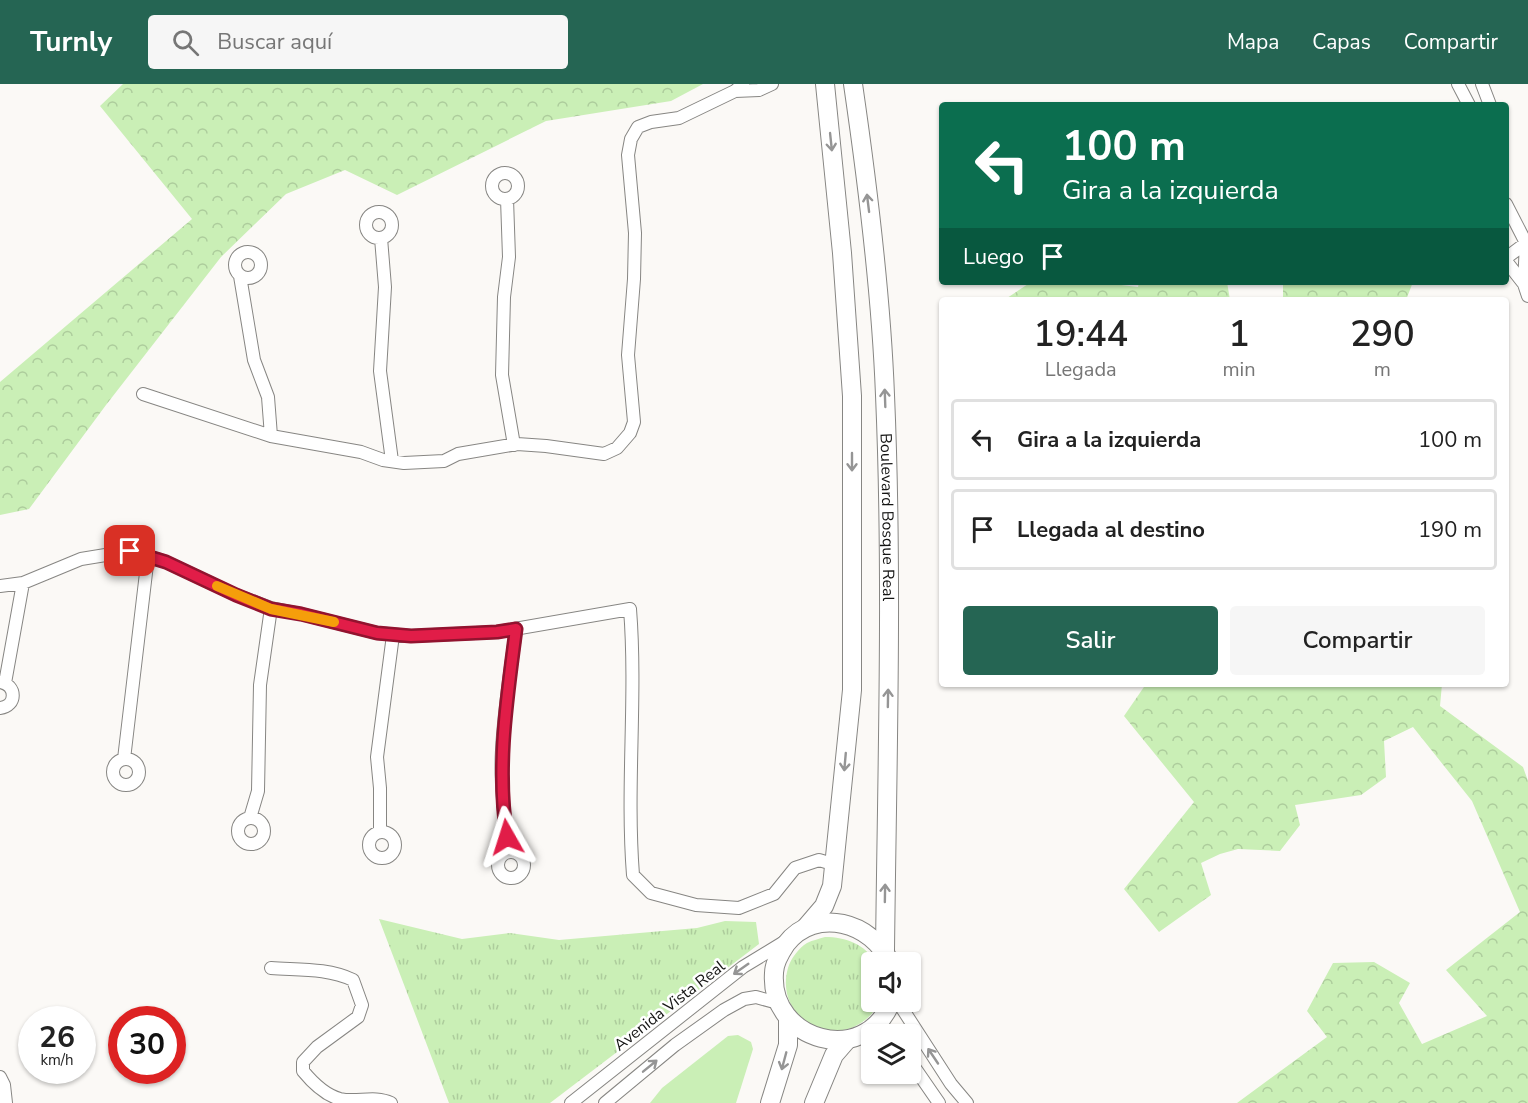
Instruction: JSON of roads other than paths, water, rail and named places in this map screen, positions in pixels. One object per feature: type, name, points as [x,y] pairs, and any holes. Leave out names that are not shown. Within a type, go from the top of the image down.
[{"type":"street","points":[[143,394],[271,436],[362,452],[383,460],[404,463],[444,461],[458,454],[514,445],[546,446],[604,454],[617,448],[630,433],[634,422],[628,355],[635,233],[628,155],[631,139],[638,127],[651,122],[680,118],[739,87],[759,90],[772,84]]},
{"type":"street","name":"Boulevard Bosque Real","points":[[806,927],[824,906],[832,886],[836,865],[852,690],[852,396],[848,318],[825,84]]},
{"type":"street","name":"Boulevard Bosque Real","points":[[854,84],[874,253],[885,392],[890,544],[887,952]]},
{"type":"street","points":[[1458,84],[1467,102]]},
{"type":"street","points":[[1484,85],[1490,102]]},
{"type":"street","points":[[507,199],[509,257],[504,297],[502,375],[514,445]]},
{"type":"street","points":[[1509,210],[1527,244],[1526,290]]},
{"type":"street","points":[[381,238],[384,287],[380,371],[392,461]]},
{"type":"street","points":[[1509,258],[1527,244]]},
{"type":"street","points":[[1509,264],[1526,290]]},
{"type":"street","points":[[240,276],[254,360],[268,397],[271,436]]},
{"type":"street","points":[[848,318],[879,314]]},
{"type":"street","points":[[0,586],[23,583],[81,559],[130,551],[166,562],[271,609],[393,635],[497,632],[630,609],[634,652],[630,842],[633,875],[651,893],[696,905],[739,908],[774,894],[795,868],[819,860],[836,865]]},
{"type":"street","points":[[124,759],[148,556]]},
{"type":"street","points":[[0,708],[10,704],[13,699],[10,687],[2,682],[23,583]]},
{"type":"street","points":[[250,818],[258,791],[260,685],[271,609]]},
{"type":"street","points":[[509,852],[504,823],[502,752],[505,708],[516,629]]},
{"type":"street","points":[[380,832],[377,757],[393,635]]},
{"type":"street","points":[[861,1037],[848,1040],[824,1039],[807,1033],[788,1018],[778,1003],[773,972],[779,953],[791,938],[806,927],[820,923],[838,922],[856,928],[872,937],[883,952]]},
{"type":"street","name":"Avenida Vista Real","points":[[571,1103],[743,967],[791,938]]},
{"type":"street","points":[[271,968],[324,971],[344,975],[354,980],[362,1005],[358,1017],[317,1047],[303,1062],[303,1071],[314,1084],[340,1099],[382,1098],[391,1103]]},
{"type":"street","points":[[605,1103],[675,1045],[724,1010],[744,999],[756,997],[778,1003]]},
{"type":"street","points":[[904,1012],[939,1066],[968,1103]]},
{"type":"street","points":[[770,1103],[788,1045],[788,1018]]},
{"type":"street","points":[[814,1103],[834,1055],[848,1040]]},
{"type":"street","points":[[0,1077],[4,1085],[6,1103]]},
{"type":"street","points":[[921,1077],[939,1103]]}]
